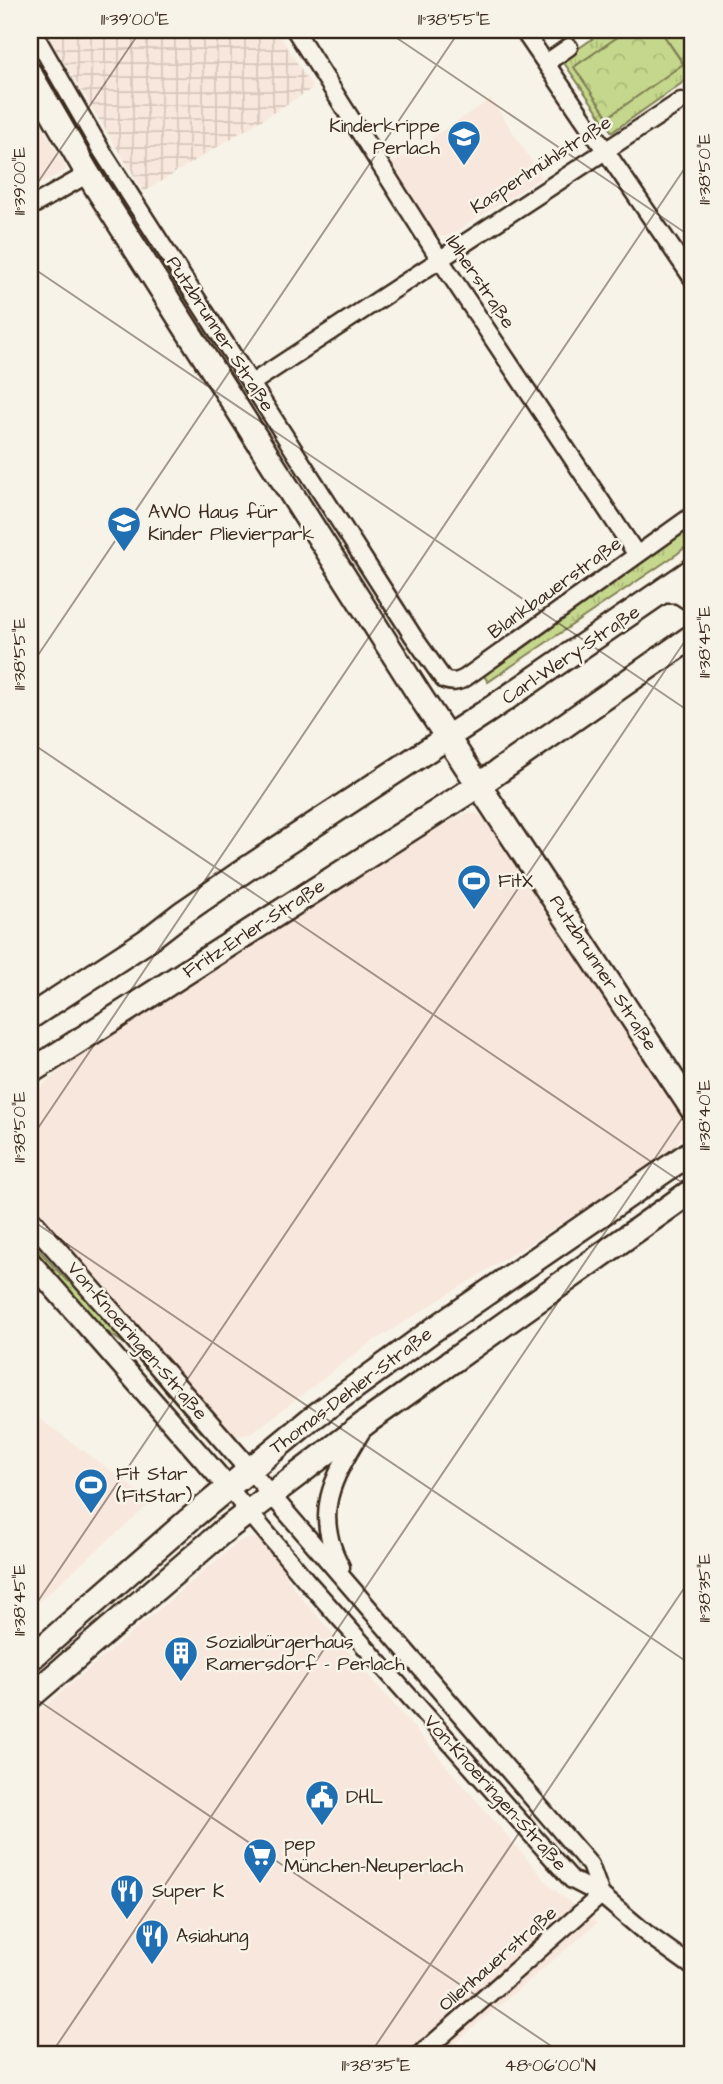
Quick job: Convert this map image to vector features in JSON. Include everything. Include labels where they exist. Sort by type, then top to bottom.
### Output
[{"type":"main road","name":"Putzbrunner Straße","points":[[30,74],[88,174],[398,662],[693,1110]]},
{"type":"main road","name":"Carl-Wery-Straße","points":[[447,737],[693,570]]},
{"type":"main road","points":[[665,591],[679,592],[693,600]]},
{"type":"main road","points":[[479,785],[690,635]]},
{"type":"main road","points":[[30,1017],[145,942],[245,870],[447,737]]},
{"type":"main road","name":"Fritz-Erler-Straße","points":[[31,1073],[479,785]]},
{"type":"main road","name":"Thomas-Dehler-Straße","points":[[30,1659],[310,1419],[693,1151]]},
{"type":"main road","name":"Thomas-Dehler-Straße","points":[[30,1698],[221,1533],[368,1421],[693,1190]]},
{"type":"street","name":"Putzbrunner Straße","points":[[32,30],[100,148],[439,675]]},
{"type":"street","name":"Iblherstraße","points":[[295,30],[439,258],[636,555]]},
{"type":"street","points":[[523,30],[693,279]]},
{"type":"street","points":[[546,63],[569,47]]},
{"type":"street","name":"Kasperlmühlstraße","points":[[251,383],[681,100]]},
{"type":"street","points":[[30,207],[88,174]]},
{"type":"street","name":"Blankbauerstraße","points":[[439,675],[450,682],[465,678],[693,514]]},
{"type":"street","points":[[398,662],[413,636]]},
{"type":"street","name":"Von-Knoeringen-Straße","points":[[30,1219],[272,1494],[590,1865],[601,1895]]},
{"type":"street","name":"Von-Knoeringen-Straße","points":[[30,1261],[572,1880],[601,1895]]},
{"type":"street","name":"Von-Knoeringen-Straße","points":[[354,1590],[335,1555],[327,1507],[329,1494],[342,1464],[368,1421]]},
{"type":"street","points":[[601,1895],[647,1934],[693,1967]]},
{"type":"street","name":"Ollenhauerstraße","points":[[421,2054],[601,1895]]},
{"type":"shaded area","points":[[44,30],[276,30],[313,88],[144,192]]},
{"type":"shaded area","name":"Kinderkrippe Perlach","points":[[491,99],[542,177],[451,235],[443,237],[436,234],[392,164]]},
{"type":"shaded area","points":[[30,105],[67,169],[30,190]]},
{"type":"shaded area","points":[[468,813],[478,814],[485,819],[682,1114],[685,1132],[676,1145],[589,1206],[364,1347],[251,1434],[236,1436],[44,1218],[30,1187],[30,1104],[41,1087],[79,1054],[449,821]]},
{"type":"shaded area","points":[[30,1412],[151,1503],[30,1609]]},
{"type":"shaded area","points":[[249,1538],[259,1540],[280,1562],[294,1589],[552,1888],[597,1923],[442,2054],[30,2054],[30,1719],[238,1542]]},
{"type":"green space","points":[[605,30],[628,30],[574,67],[608,116],[683,64],[692,76],[612,132],[562,60]]},
{"type":"green space","points":[[628,30],[660,30],[683,64],[608,117],[574,67]]},
{"type":"green space","points":[[660,30],[693,30],[693,77]]},
{"type":"green space","points":[[693,525],[693,541],[677,554],[488,682],[483,674]]},
{"type":"green space","points":[[30,1240],[66,1280],[88,1293],[205,1429],[201,1432],[126,1345],[99,1326],[30,1246]]},
{"type":"place","name":"Kinderkrippe Perlach","points":[[464,167]]},
{"type":"place","name":"AWO Haus für Kinder Plievierpark","points":[[124,553]]},
{"type":"place","name":"FitX","points":[[474,911]]},
{"type":"place","name":"Fit Star (FitStar)","points":[[91,1515]]},
{"type":"place","name":"Sozialbürgerhaus Ramersdorf - Perlach","points":[[181,1683]]},
{"type":"place","name":"DHL","points":[[322,1827]]},
{"type":"place","name":"pep München-Neuperlach","points":[[260,1885]]},
{"type":"place","name":"Super K","points":[[127,1921]]},
{"type":"place","name":"Asiahung","points":[[152,1966]]}]
